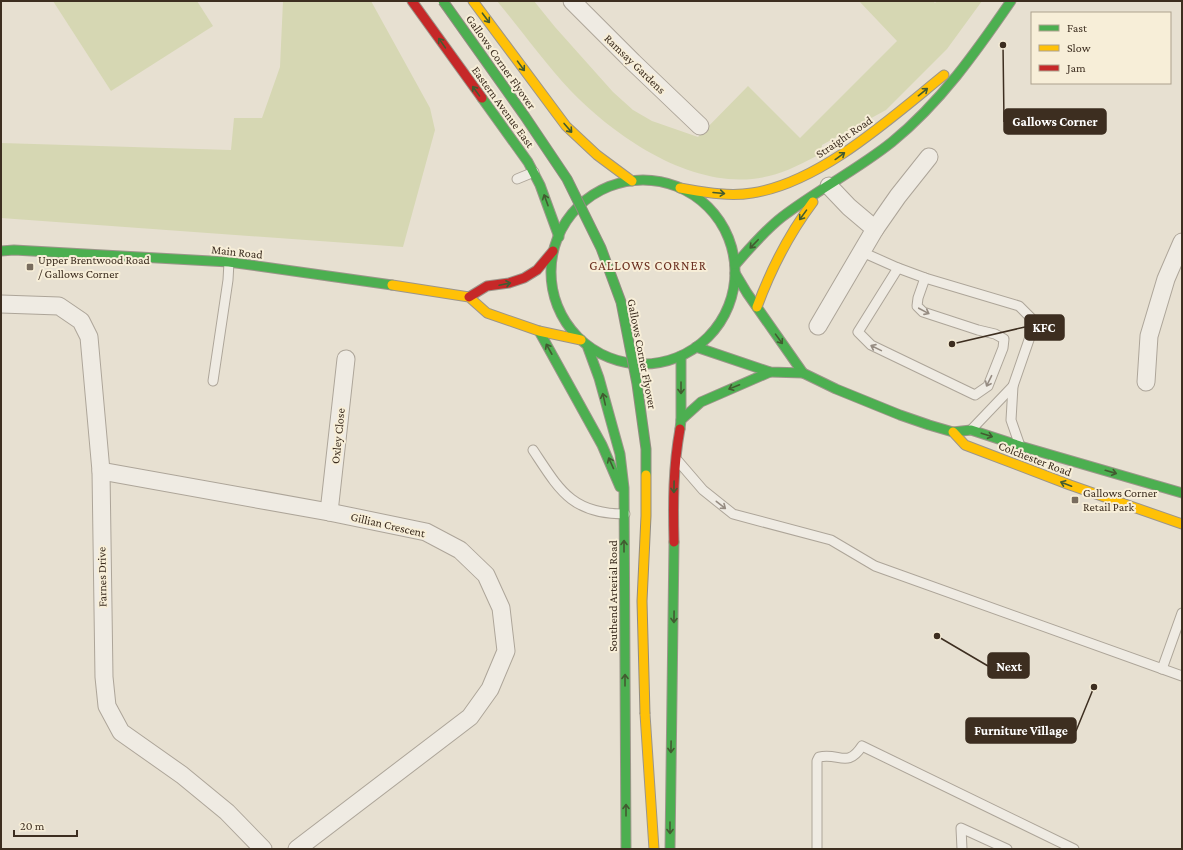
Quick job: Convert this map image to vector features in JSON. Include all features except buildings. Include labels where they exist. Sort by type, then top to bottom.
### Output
[{"type":"main road","name":"Eastern Avenue East","points":[[412,1],[517,146],[534,172],[559,237]]},
{"type":"main road","name":"Gallows Corner Flyover","points":[[443,1],[567,179],[600,248],[621,302],[637,384],[646,449],[646,516],[642,600],[645,714]]},
{"type":"main road","points":[[473,1],[566,126],[579,140],[602,160],[632,181]]},
{"type":"main road","name":"Straight Road","points":[[735,269],[771,227],[788,212],[867,161],[907,130],[932,104],[976,50],[1011,1]]},
{"type":"main road","name":"Straight Road","points":[[680,188],[741,194],[767,190],[799,178],[840,156],[893,117],[922,92],[976,50]]},
{"type":"main road","points":[[553,251],[551,271],[553,290],[558,309],[568,326],[581,340],[588,348],[611,359],[628,363],[646,364],[664,362],[681,356],[696,348],[711,335],[722,320],[730,302],[734,284],[735,269],[730,240],[718,219],[701,201],[680,188],[656,181],[632,181],[605,188],[581,204],[564,225],[553,251],[538,271],[528,277],[499,286],[486,286],[469,297],[487,313],[539,331],[581,340]]},
{"type":"main road","points":[[757,307],[769,274],[784,244],[803,214],[829,186]]},
{"type":"main road","name":"Main Road","points":[[1,251],[14,250],[229,262],[469,297]]},
{"type":"main road","name":"Colchester Road","points":[[735,269],[757,307],[804,373]]},
{"type":"main road","points":[[539,331],[602,445],[618,480],[623,498],[625,514]]},
{"type":"main road","name":"Southend Arterial Road","points":[[588,348],[599,378],[620,454],[624,488],[626,849]]},
{"type":"main road","name":"Colchester Road","points":[[696,348],[770,372],[804,373],[836,389],[900,415],[953,432],[971,430],[1020,446],[1182,493]]},
{"type":"main road","points":[[670,849],[675,457],[681,420],[681,356]]},
{"type":"main road","points":[[681,420],[702,402],[770,372]]},
{"type":"main road","name":"Colchester Road","points":[[953,432],[966,445],[1070,485],[1179,523]]},
{"type":"main road","points":[[641,786],[645,714]]},
{"type":"main road","points":[[645,714],[654,849]]},
{"type":"street","name":"Ramsay Gardens","points":[[579,4],[633,62],[700,126]]},
{"type":"street","points":[[818,326],[875,229],[898,196],[929,157]]},
{"type":"street","points":[[829,186],[849,207],[875,229]]},
{"type":"street","points":[[1146,382],[1149,336],[1166,279],[1182,242]]},
{"type":"street","name":"Farnes Drive","points":[[1,304],[59,306],[81,321],[89,337],[100,471],[104,678],[107,706],[121,732],[182,775],[227,812],[262,849]]},
{"type":"street","name":"Oxley Close","points":[[330,512],[346,359]]},
{"type":"street","name":"Gillian Crescent","points":[[100,471],[330,512],[426,532],[460,550],[486,575],[501,608],[506,651],[490,689],[470,717],[298,849]]},
{"type":"lane","points":[[517,179],[534,172]]},
{"type":"lane","points":[[862,252],[925,278],[1019,306],[1031,318],[1031,334],[1012,386],[1011,420],[1020,446]]},
{"type":"lane","points":[[213,381],[228,280],[229,262]]},
{"type":"lane","points":[[898,268],[858,332],[871,345],[975,395],[988,386],[1003,348],[1004,339],[995,334],[923,312],[917,306],[925,278]]},
{"type":"lane","points":[[971,430],[1012,386]]},
{"type":"lane","points":[[533,450],[557,486],[572,500],[584,506],[608,514],[625,514]]},
{"type":"lane","points":[[675,457],[703,490],[733,514],[830,540],[875,566],[1182,676]]},
{"type":"lane","points":[[1179,523],[1182,535]]},
{"type":"lane","points":[[1162,669],[1182,613]]},
{"type":"lane","points":[[818,849],[817,761],[819,757],[824,756],[848,759],[854,757],[862,746],[1074,849]]},
{"type":"lane","points":[[962,849],[961,828],[1007,849]]},
{"type":"green space","points":[[53,1],[197,1],[213,26],[111,91]]},
{"type":"green space","points":[[283,1],[371,1],[430,108],[435,130],[403,247],[1,218],[1,143],[231,150],[234,118],[262,118],[280,67]]},
{"type":"green space","points":[[497,1],[534,1],[613,92],[633,110],[652,121],[698,137],[748,86],[800,138],[897,41],[859,1],[933,1],[935,3],[937,1],[982,1],[947,49],[886,110],[822,145],[821,154],[776,174],[742,179],[715,177],[687,170],[660,158],[611,127],[589,109],[560,79]]},
{"type":"traffic: fast","points":[[443,1],[524,115],[567,179],[601,248],[621,302],[637,384],[646,449],[646,475]]},
{"type":"traffic: fast","points":[[735,265],[775,222],[879,152],[926,111],[971,58],[1011,1]]},
{"type":"traffic: fast","points":[[482,98],[528,162],[540,185],[559,237]]},
{"type":"traffic: fast","points":[[643,180],[661,182],[678,187],[694,196],[708,207],[719,221],[728,237],[733,254],[735,272],[733,290],[728,307],[719,323],[708,337],[694,348],[678,357],[661,362],[643,364],[625,362],[608,357],[592,348],[578,337],[567,323],[558,307],[553,290],[551,272],[553,254],[558,237],[567,221],[578,207],[592,196],[608,187],[625,182],[643,180]]},
{"type":"traffic: fast","points":[[1,251],[14,250],[229,262],[392,285]]},
{"type":"traffic: fast","points":[[735,273],[747,293],[803,373]]},
{"type":"traffic: fast","points":[[539,331],[602,445],[620,487]]},
{"type":"traffic: fast","points":[[696,347],[770,372],[803,373],[836,389],[929,425],[953,432],[971,430],[1020,446],[1182,493]]},
{"type":"traffic: fast","points":[[588,348],[599,378],[620,454],[624,488],[626,849]]},
{"type":"traffic: fast","points":[[680,429],[681,356]]},
{"type":"traffic: fast","points":[[681,420],[701,402],[770,372]]},
{"type":"traffic: fast","points":[[670,849],[674,542]]},
{"type":"traffic: slow","points":[[473,1],[566,126],[597,155],[632,181]]},
{"type":"traffic: slow","points":[[680,188],[716,194],[743,194],[778,187],[829,162],[854,146],[902,110],[944,75]]},
{"type":"traffic: slow","points":[[757,307],[781,252],[813,202]]},
{"type":"traffic: slow","points":[[392,285],[469,297],[487,313],[539,331],[581,340]]},
{"type":"traffic: slow","points":[[953,432],[965,445],[1070,485],[1182,524]]},
{"type":"traffic: slow","points":[[645,714],[642,601],[646,516],[646,475]]},
{"type":"traffic: slow","points":[[645,714],[654,849]]},
{"type":"traffic: jam","points":[[412,1],[482,98]]},
{"type":"traffic: jam","points":[[469,297],[487,286],[509,283],[524,278],[537,270],[553,251]]},
{"type":"traffic: jam","points":[[674,542],[674,486],[680,429]]},
{"type":"place","name":"Gallows Corner","points":[[1003,45]]},
{"type":"place","name":"Upper Brentwood Road / Gallows Corner","points":[[30,267]]},
{"type":"place","name":"KFC","points":[[952,344]]},
{"type":"place","name":"Gallows Corner Retail Park","points":[[1075,500]]},
{"type":"place","name":"Next","points":[[937,636]]},
{"type":"place","name":"Furniture Village","points":[[1094,687]]},
{"type":"district","name":"GALLOWS CORNER","points":[[648,265]]}]
